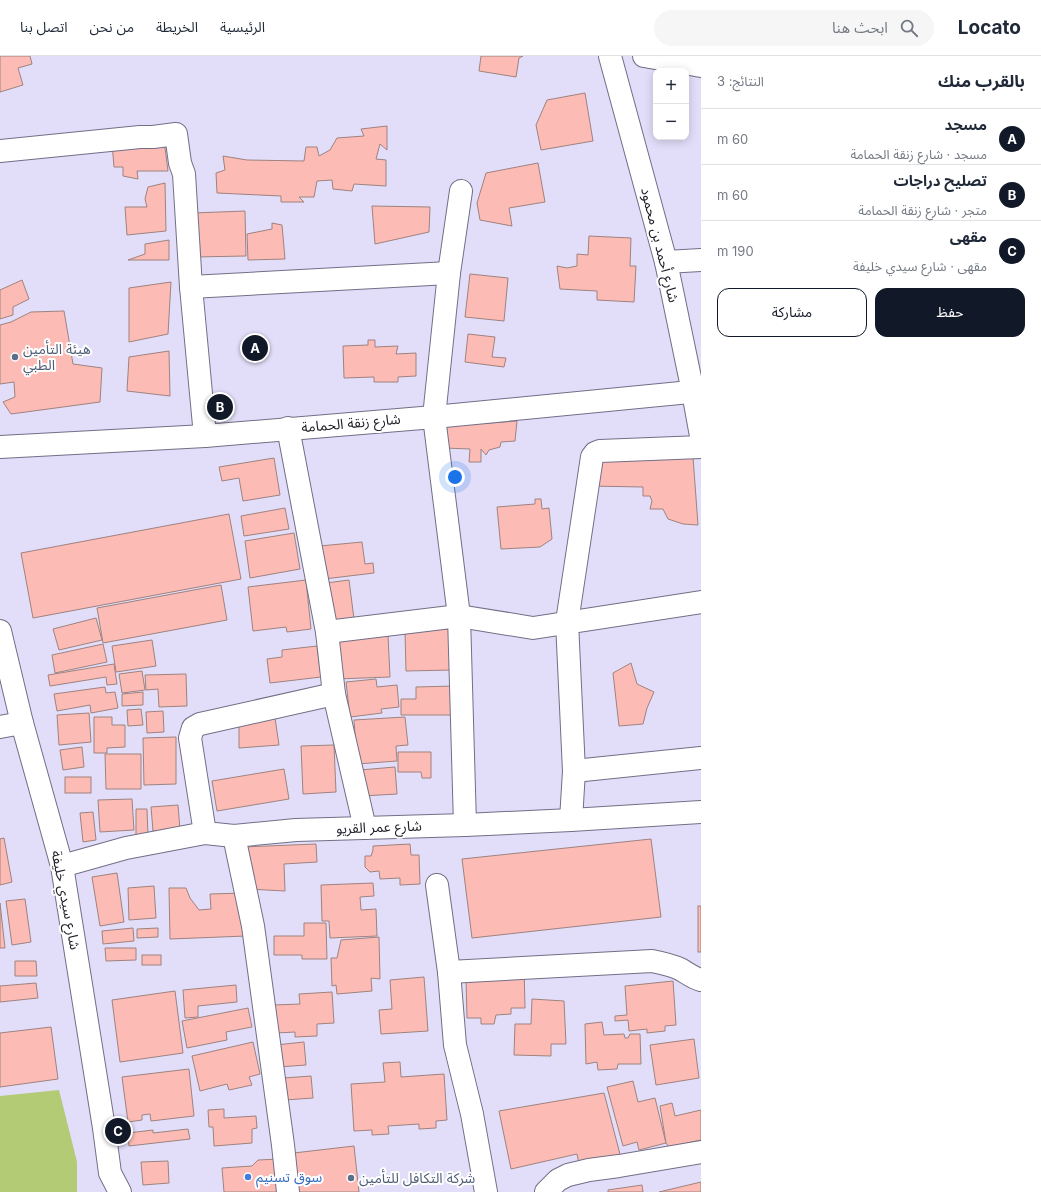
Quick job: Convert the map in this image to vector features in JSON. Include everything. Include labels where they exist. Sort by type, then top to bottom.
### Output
[{"type":"street","name":"شارع أحمد بن محمود","points":[[610,56],[666,262],[697,392],[701,436]]},
{"type":"street","points":[[644,56],[701,66]]},
{"type":"street","points":[[0,151],[176,134],[180,163],[184,174],[191,287],[205,436]]},
{"type":"street","points":[[461,191],[449,274],[434,417],[459,616],[465,825]]},
{"type":"street","points":[[666,262],[701,260]]},
{"type":"street","points":[[191,287],[449,274]]},
{"type":"street","name":"شارع زنقة الحمامة","points":[[0,447],[205,436],[434,417],[697,392]]},
{"type":"street","points":[[288,428],[327,632],[334,694],[365,828]]},
{"type":"street","points":[[572,820],[574,771],[567,622],[592,457],[595,453],[600,451],[701,447]]},
{"type":"street","points":[[327,632],[459,616],[533,628],[701,602]]},
{"type":"street","name":"شارع سيدي خليفة","points":[[0,631],[22,723],[62,866],[104,1128],[111,1186]]},
{"type":"street","points":[[205,833],[190,738],[193,728],[200,724],[334,694]]},
{"type":"street","points":[[0,727],[22,723]]},
{"type":"street","points":[[574,771],[701,758]]},
{"type":"street","name":"شارع عمر القريو","points":[[62,866],[126,848],[205,833],[234,836],[296,830],[465,825],[701,812]]},
{"type":"street","points":[[234,836],[253,926],[288,1192]]},
{"type":"street","points":[[437,884],[449,972],[455,1045],[472,1114],[486,1192]]},
{"type":"street","points":[[449,972],[652,961],[674,967],[701,980]]},
{"type":"street","points":[[546,1192],[558,1180],[568,1174],[701,1152]]},
{"type":"green space","points":[[59,1090],[77,1162],[77,1192],[0,1192],[0,1096]]},
{"type":"building","points":[[0,56],[30,56],[32,64],[18,68],[23,85],[0,92]]},
{"type":"building","points":[[481,56],[523,56],[519,58],[516,77],[479,71]]},
{"type":"building","points":[[585,93],[593,141],[541,150],[536,125],[547,100]]},
{"type":"building","points":[[387,126],[387,150],[380,144],[376,159],[386,160],[386,186],[354,184],[352,191],[333,189],[332,180],[317,181],[314,197],[299,197],[304,202],[281,202],[281,196],[217,193],[216,173],[225,170],[223,156],[247,160],[304,161],[306,147],[317,147],[319,156],[330,150],[337,138],[364,136],[361,129]]},
{"type":"building","points":[[164,140],[168,171],[137,171],[138,179],[123,176],[123,167],[114,167],[112,143]]},
{"type":"building","points":[[538,163],[545,202],[509,208],[512,226],[480,220],[477,203],[486,173]]},
{"type":"building","points":[[165,183],[166,231],[127,235],[125,207],[147,207],[145,199],[148,187]]},
{"type":"building","points":[[372,206],[430,207],[429,232],[375,244]]},
{"type":"building","points":[[245,211],[246,256],[194,257],[193,213]]},
{"type":"building","points":[[272,223],[282,225],[285,259],[248,260],[247,234],[272,229]]},
{"type":"building","points":[[589,236],[631,238],[630,266],[636,266],[634,302],[597,300],[597,291],[560,289],[557,266],[567,268],[577,266],[577,254],[588,255]]},
{"type":"building","points":[[169,240],[169,260],[128,260],[145,254],[145,244]]},
{"type":"building","points":[[470,274],[508,278],[504,321],[465,317]]},
{"type":"building","points":[[22,280],[29,299],[13,307],[13,315],[0,319],[0,290]]},
{"type":"building","points":[[171,282],[168,334],[129,342],[129,288]]},
{"type":"building","points":[[64,311],[73,364],[102,368],[100,402],[11,414],[3,402],[15,397],[14,382],[0,384],[0,325],[11,322],[31,312]]},
{"type":"building","points":[[468,334],[495,337],[492,357],[506,358],[504,367],[465,362]]},
{"type":"building","points":[[368,340],[375,340],[375,347],[398,346],[396,354],[416,353],[416,376],[398,377],[398,382],[374,382],[374,377],[344,378],[343,346],[368,345]]},
{"type":"building","points":[[169,351],[170,396],[127,391],[129,357]]},
{"type":"building","points":[[517,421],[515,441],[501,442],[500,447],[489,450],[486,455],[481,449],[481,462],[469,462],[470,449],[444,448],[442,423],[490,423]]},
{"type":"building","points":[[693,457],[698,525],[683,524],[668,519],[663,509],[650,509],[652,501],[650,496],[643,496],[643,487],[589,486],[604,459]]},
{"type":"building","points":[[274,458],[280,495],[243,501],[239,478],[222,481],[219,467]]},
{"type":"building","points":[[535,499],[541,499],[542,509],[549,508],[552,539],[540,547],[501,549],[497,507],[535,504]]},
{"type":"building","points":[[285,508],[289,529],[244,536],[241,516]]},
{"type":"building","points":[[229,514],[241,579],[33,618],[21,553]]},
{"type":"building","points":[[294,533],[300,569],[250,578],[245,541]]},
{"type":"building","points":[[362,542],[365,564],[373,563],[374,573],[324,579],[320,546]]},
{"type":"building","points":[[306,580],[311,629],[287,632],[286,627],[253,631],[248,587]]},
{"type":"building","points":[[349,580],[354,619],[330,622],[326,583]]},
{"type":"building","points":[[221,585],[227,620],[103,643],[97,608]]},
{"type":"building","points":[[96,618],[102,640],[59,650],[53,629]]},
{"type":"building","points":[[451,629],[452,670],[406,671],[405,631]]},
{"type":"building","points":[[388,635],[390,677],[336,679],[331,638]]},
{"type":"building","points":[[152,640],[156,666],[116,672],[112,646]]},
{"type":"building","points":[[103,644],[107,662],[55,673],[52,655]]},
{"type":"building","points":[[317,646],[321,677],[270,683],[267,659],[282,657],[282,650]]},
{"type":"building","points":[[631,663],[637,684],[654,692],[647,708],[643,724],[619,726],[613,673]]},
{"type":"building","points":[[114,664],[117,684],[107,685],[106,677],[50,686],[48,675]]},
{"type":"building","points":[[142,671],[145,690],[122,693],[119,674]]},
{"type":"building","points":[[186,674],[187,706],[159,707],[158,689],[146,690],[145,675]]},
{"type":"building","points":[[376,679],[377,687],[397,685],[399,707],[381,709],[382,713],[350,717],[346,682]]},
{"type":"building","points":[[455,686],[455,715],[401,715],[401,699],[416,699],[416,687]]},
{"type":"building","points":[[105,687],[106,693],[115,692],[118,708],[91,713],[90,705],[57,711],[54,694]]},
{"type":"building","points":[[143,692],[143,705],[122,706],[122,694]]},
{"type":"building","points":[[239,707],[274,711],[279,745],[239,748]]},
{"type":"building","points":[[141,709],[143,725],[128,726],[127,710]]},
{"type":"building","points":[[163,711],[164,732],[147,733],[146,712]]},
{"type":"building","points":[[89,713],[91,742],[59,745],[57,715]]},
{"type":"building","points":[[94,717],[112,717],[112,725],[125,725],[125,747],[107,748],[107,753],[94,753]]},
{"type":"building","points":[[405,717],[408,745],[396,746],[397,761],[357,764],[354,720]]},
{"type":"building","points":[[176,737],[176,784],[144,785],[143,738]]},
{"type":"building","points":[[334,745],[336,792],[303,794],[301,746]]},
{"type":"building","points":[[82,747],[84,767],[63,770],[60,750]]},
{"type":"building","points":[[398,752],[431,752],[431,778],[422,778],[421,772],[398,772]]},
{"type":"building","points":[[105,754],[141,754],[141,789],[106,789]]},
{"type":"building","points":[[395,767],[397,794],[362,796],[360,770]]},
{"type":"building","points":[[284,769],[289,799],[217,811],[212,781]]},
{"type":"building","points":[[65,777],[91,777],[91,793],[65,793]]},
{"type":"building","points":[[132,799],[134,830],[100,832],[98,800]]},
{"type":"building","points":[[178,805],[180,830],[153,831],[151,807]]},
{"type":"building","points":[[136,809],[147,809],[148,836],[136,836]]},
{"type":"building","points":[[93,812],[96,840],[83,842],[80,813]]},
{"type":"building","points":[[4,838],[12,882],[0,885],[0,839]]},
{"type":"building","points":[[651,839],[661,917],[472,938],[462,859]]},
{"type":"building","points":[[316,844],[317,862],[284,864],[285,891],[248,889],[243,847]]},
{"type":"building","points":[[410,844],[411,855],[419,855],[420,884],[400,885],[400,878],[380,879],[379,871],[370,872],[365,867],[365,856],[371,856],[373,846]]},
{"type":"building","points":[[117,873],[124,922],[100,926],[92,877]]},
{"type":"building","points":[[373,883],[374,896],[360,897],[361,910],[376,909],[377,936],[330,938],[329,921],[322,921],[321,885]]},
{"type":"building","points":[[154,886],[156,918],[129,920],[128,888]]},
{"type":"building","points":[[169,888],[186,888],[190,898],[199,910],[211,909],[210,894],[245,893],[246,936],[170,939]]},
{"type":"building","points":[[25,899],[31,942],[12,945],[6,901]]},
{"type":"building","points":[[0,903],[5,948],[0,948]]},
{"type":"building","points":[[698,906],[701,906],[701,952],[698,952]]},
{"type":"building","points":[[304,923],[326,923],[327,959],[302,959],[302,955],[274,955],[274,936],[304,936]]},
{"type":"building","points":[[133,928],[134,941],[103,944],[102,931]]},
{"type":"building","points":[[158,928],[158,937],[137,938],[137,929]]},
{"type":"building","points":[[379,937],[380,979],[371,978],[372,991],[337,994],[336,985],[332,986],[331,958],[337,958],[341,940]]},
{"type":"building","points":[[105,948],[136,948],[136,960],[106,961]]},
{"type":"building","points":[[142,955],[161,955],[161,965],[142,965]]},
{"type":"building","points":[[15,961],[36,961],[37,976],[15,976]]},
{"type":"building","points":[[524,966],[525,1008],[511,1008],[511,1014],[496,1015],[494,1024],[481,1024],[481,1018],[467,1018],[466,979]]},
{"type":"building","points":[[424,977],[428,1031],[381,1034],[379,1010],[392,1009],[390,980]]},
{"type":"building","points":[[673,981],[676,1025],[665,1026],[665,1031],[647,1033],[647,1029],[629,1031],[628,1020],[615,1021],[615,1016],[627,1015],[625,986]]},
{"type":"building","points":[[36,983],[38,998],[0,1002],[0,986]]},
{"type":"building","points":[[236,985],[237,1002],[198,1006],[198,1017],[185,1018],[183,990]]},
{"type":"building","points":[[175,991],[183,1053],[120,1062],[112,1000]]},
{"type":"building","points":[[332,992],[334,1023],[317,1024],[317,1036],[295,1037],[295,1032],[276,1033],[274,1005],[300,1004],[299,994]]},
{"type":"building","points":[[532,999],[564,1001],[566,1044],[551,1044],[551,1056],[514,1055],[515,1024],[531,1024]]},
{"type":"building","points":[[248,1008],[252,1027],[226,1032],[227,1040],[187,1048],[182,1021]]},
{"type":"building","points":[[602,1022],[604,1035],[624,1034],[625,1038],[628,1038],[630,1034],[640,1034],[641,1064],[618,1064],[617,1069],[598,1070],[597,1062],[586,1064],[585,1024]]},
{"type":"building","points":[[51,1027],[58,1079],[0,1087],[0,1033]]},
{"type":"building","points":[[694,1039],[699,1078],[656,1085],[650,1045]]},
{"type":"building","points":[[253,1042],[260,1074],[249,1077],[252,1085],[229,1090],[227,1084],[200,1091],[192,1056]]},
{"type":"building","points":[[304,1042],[306,1065],[278,1067],[276,1045]]},
{"type":"building","points":[[400,1062],[401,1077],[444,1074],[447,1120],[436,1121],[436,1128],[419,1129],[419,1124],[388,1126],[389,1134],[372,1135],[372,1130],[354,1131],[351,1084],[385,1082],[383,1063]]},
{"type":"building","points":[[189,1069],[194,1116],[151,1121],[150,1114],[142,1115],[142,1120],[128,1122],[122,1077]]},
{"type":"building","points":[[311,1076],[313,1098],[285,1100],[284,1078]]},
{"type":"building","points":[[633,1081],[638,1102],[655,1098],[666,1143],[639,1150],[637,1142],[623,1146],[607,1087]]},
{"type":"building","points":[[604,1093],[621,1158],[579,1164],[577,1154],[511,1169],[499,1111]]},
{"type":"building","points":[[672,1103],[675,1116],[701,1110],[701,1140],[669,1147],[666,1143],[660,1106]]},
{"type":"building","points":[[224,1109],[224,1118],[256,1116],[257,1128],[252,1129],[252,1143],[214,1146],[213,1127],[209,1127],[208,1110]]},
{"type":"building","points":[[188,1129],[190,1139],[129,1146],[128,1133],[153,1130],[153,1133]]},
{"type":"building","points":[[354,1146],[359,1192],[290,1192],[285,1154]]},
{"type":"building","points":[[280,1159],[282,1192],[224,1192],[222,1168],[252,1166],[258,1160]]},
{"type":"building","points":[[168,1161],[169,1183],[143,1185],[141,1162]]},
{"type":"building","points":[[701,1182],[701,1192],[659,1192]]},
{"type":"building","points":[[642,1185],[643,1192],[608,1192],[608,1190]]},
{"type":"place","name":"مسجد","points":[[255,348]]},
{"type":"place","name":"هيئة التأمين الطبي","points":[[15,357]]},
{"type":"place","name":"تصليح دراجات","points":[[220,407]]},
{"type":"place","name":"مقهى","points":[[118,1131]]},
{"type":"place","name":"سوق تسنيم","points":[[248,1177]]},
{"type":"place","name":"شركة التكافل للتأمين","points":[[351,1178]]}]
